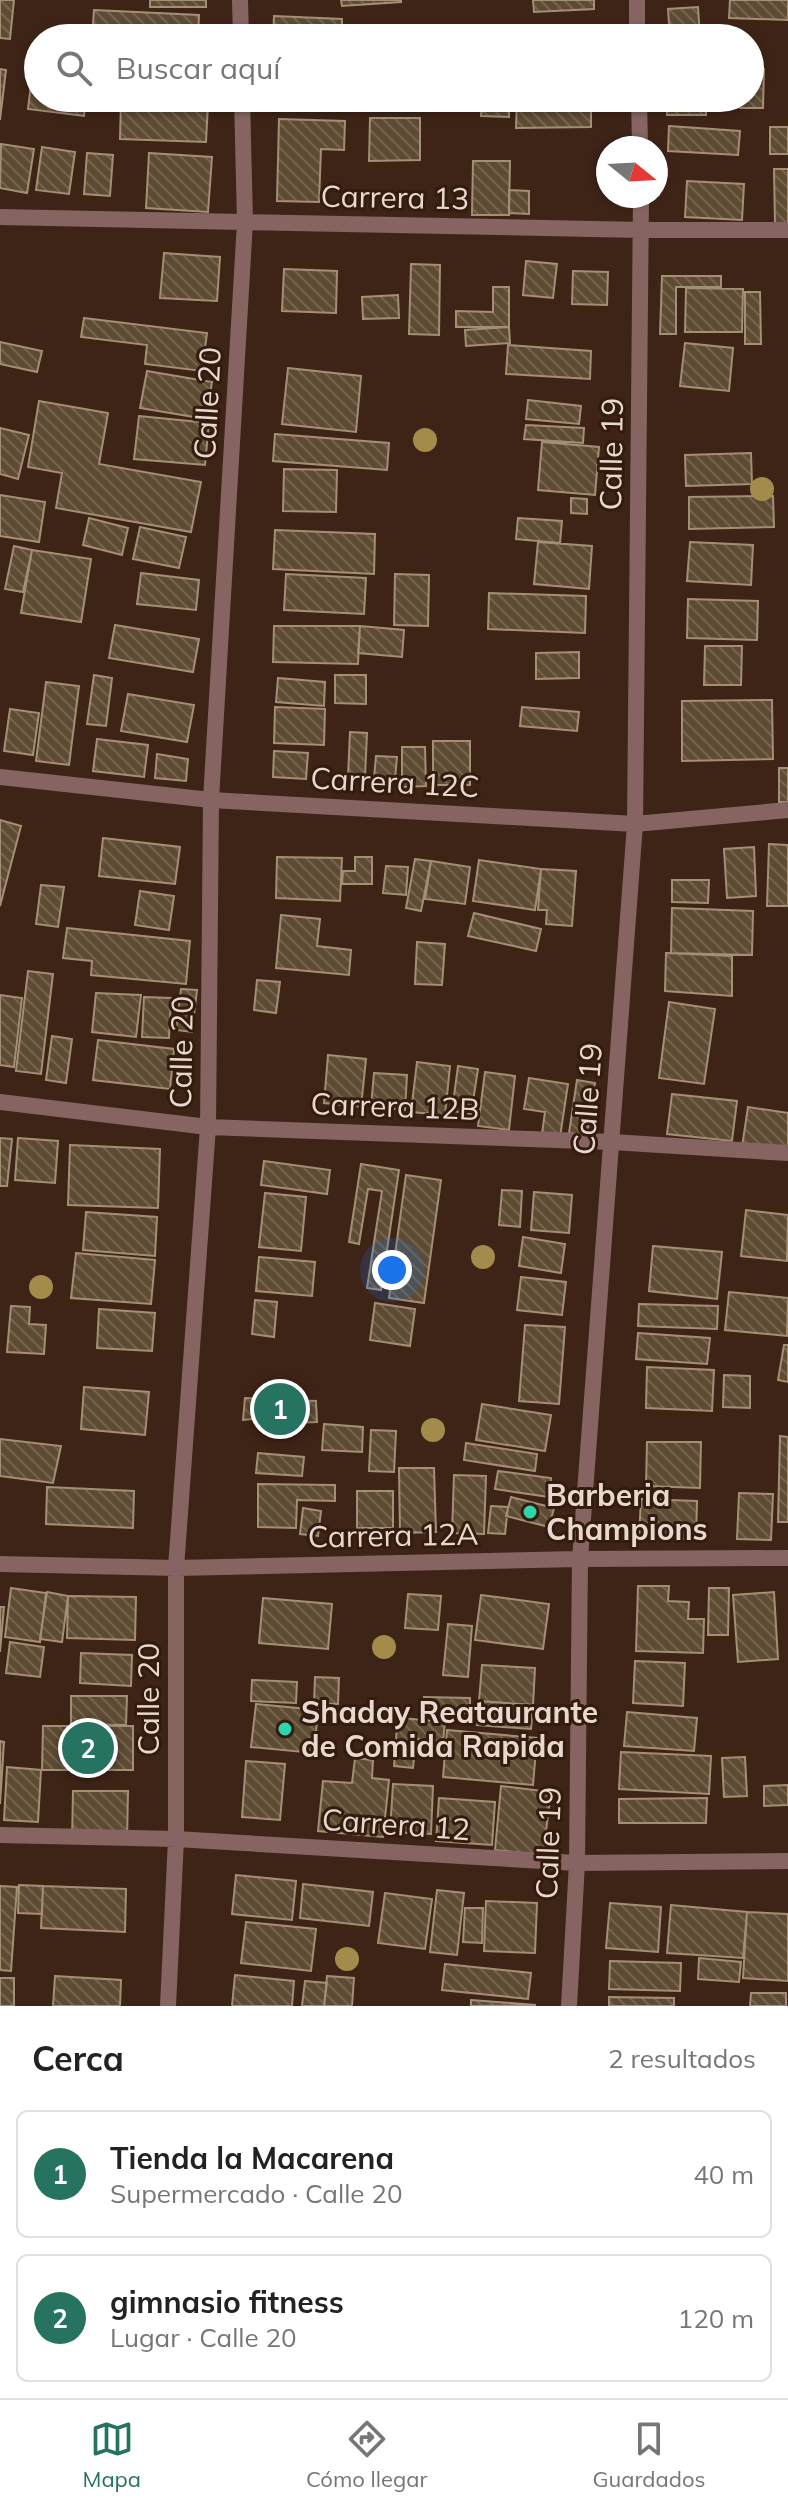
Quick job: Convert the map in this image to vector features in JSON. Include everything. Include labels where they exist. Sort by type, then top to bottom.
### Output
[{"type":"street","points":[[240,0],[241,24]]},
{"type":"street","points":[[637,0],[637,24]]},
{"type":"street","name":"Calle 20","points":[[168,2006],[176,1839],[176,1568],[208,1127],[211,800],[245,222],[242,112]]},
{"type":"street","points":[[639,112],[640,136]]},
{"type":"street","name":"Calle 19","points":[[569,2006],[577,1863],[580,1559],[635,824],[641,208]]},
{"type":"street","name":"Carrera 13","points":[[0,217],[642,230],[788,230]]},
{"type":"street","name":"Carrera 12C","points":[[0,777],[211,800],[635,824],[788,810]]},
{"type":"street","name":"Carrera 12B","points":[[0,1102],[208,1127],[612,1142],[788,1153]]},
{"type":"street","name":"Carrera 12A","points":[[0,1564],[176,1568],[788,1558]]},
{"type":"street","name":"Carrera 12","points":[[0,1835],[176,1839],[577,1863],[788,1861]]},
{"type":"building","points":[[0,0],[14,0],[10,39],[0,38]]},
{"type":"building","points":[[150,0],[206,0],[206,7],[150,7]]},
{"type":"building","points":[[341,0],[401,0],[401,2],[342,6]]},
{"type":"building","points":[[533,0],[594,0],[594,9],[534,12]]},
{"type":"building","points":[[730,0],[788,0],[788,20],[729,18]]},
{"type":"building","points":[[698,7],[699,24],[669,24],[668,9]]},
{"type":"building","points":[[94,10],[199,15],[199,24],[93,24]]},
{"type":"building","points":[[274,16],[342,19],[342,24],[274,24]]},
{"type":"building","points":[[0,69],[6,70],[0,120]]},
{"type":"building","points":[[52,112],[84,112],[84,116]]},
{"type":"building","points":[[121,112],[208,112],[206,142],[120,139]]},
{"type":"building","points":[[481,112],[509,112],[509,117],[481,116]]},
{"type":"building","points":[[517,112],[591,112],[591,127],[516,128]]},
{"type":"building","points":[[667,112],[706,112],[706,115],[667,115]]},
{"type":"building","points":[[370,118],[420,118],[420,160],[369,161]]},
{"type":"building","points":[[279,119],[345,121],[344,150],[321,149],[319,202],[277,201]]},
{"type":"building","points":[[669,126],[740,131],[738,155],[668,151]]},
{"type":"building","points":[[770,127],[788,127],[788,154],[770,154]]},
{"type":"building","points":[[1,144],[34,149],[27,193],[0,188]]},
{"type":"building","points":[[42,147],[75,152],[69,194],[36,190]]},
{"type":"building","points":[[87,153],[113,155],[110,196],[84,194]]},
{"type":"building","points":[[149,153],[212,157],[208,212],[146,208]]},
{"type":"building","points":[[473,161],[510,161],[509,215],[472,215]]},
{"type":"building","points":[[774,169],[788,169],[788,224],[775,224]]},
{"type":"building","points":[[687,181],[744,184],[742,220],[685,217]]},
{"type":"building","points":[[509,190],[529,191],[529,214],[509,213]]},
{"type":"building","points":[[164,253],[220,257],[217,301],[160,298]]},
{"type":"building","points":[[526,261],[557,264],[553,298],[523,295]]},
{"type":"building","points":[[411,264],[440,265],[439,335],[409,334]]},
{"type":"building","points":[[284,269],[337,271],[336,313],[282,311]]},
{"type":"building","points":[[573,271],[608,272],[607,305],[572,304]]},
{"type":"building","points":[[662,276],[721,276],[721,287],[676,287],[676,334],[660,334]]},
{"type":"building","points":[[493,287],[509,287],[509,327],[456,327],[456,311],[493,312]]},
{"type":"building","points":[[686,288],[743,289],[742,332],[685,332]]},
{"type":"building","points":[[745,292],[760,292],[761,344],[745,344]]},
{"type":"building","points":[[398,295],[399,318],[363,319],[362,297]]},
{"type":"building","points":[[84,318],[207,333],[202,371],[145,364],[147,345],[81,337]]},
{"type":"building","points":[[509,327],[510,343],[466,346],[465,330]]},
{"type":"building","points":[[0,342],[42,351],[37,372],[0,364]]},
{"type":"building","points":[[685,343],[733,348],[729,391],[680,386]]},
{"type":"building","points":[[508,345],[591,351],[590,379],[506,374]]},
{"type":"building","points":[[288,368],[361,376],[356,432],[282,424]]},
{"type":"building","points":[[147,371],[212,382],[206,419],[140,408]]},
{"type":"building","points":[[528,400],[581,406],[579,424],[526,419]]},
{"type":"building","points":[[39,401],[108,413],[99,464],[201,482],[191,532],[56,508],[62,473],[28,467]]},
{"type":"building","points":[[139,416],[209,423],[205,465],[134,459]]},
{"type":"building","points":[[526,425],[584,428],[583,443],[524,439]]},
{"type":"building","points":[[0,428],[29,435],[18,479],[0,474]]},
{"type":"building","points":[[275,434],[389,443],[387,470],[273,461]]},
{"type":"building","points":[[542,442],[599,447],[595,495],[538,490]]},
{"type":"building","points":[[751,453],[752,484],[686,486],[685,455]]},
{"type":"building","points":[[284,469],[337,470],[336,512],[283,511]]},
{"type":"building","points":[[0,495],[45,502],[39,542],[0,536]]},
{"type":"building","points":[[773,496],[774,527],[689,529],[689,497]]},
{"type":"building","points":[[571,498],[587,499],[587,514],[571,513]]},
{"type":"building","points":[[89,518],[128,528],[122,555],[83,545]]},
{"type":"building","points":[[518,518],[562,521],[560,543],[516,539]]},
{"type":"building","points":[[140,527],[186,537],[179,568],[133,559]]},
{"type":"building","points":[[275,530],[375,534],[374,574],[273,569]]},
{"type":"building","points":[[538,542],[592,546],[589,589],[534,584]]},
{"type":"building","points":[[690,542],[753,545],[751,585],[687,581]]},
{"type":"building","points":[[14,546],[32,550],[23,592],[5,589]]},
{"type":"building","points":[[32,550],[91,559],[81,622],[21,613]]},
{"type":"building","points":[[141,573],[199,580],[196,610],[137,604]]},
{"type":"building","points":[[286,574],[366,578],[364,614],[284,610]]},
{"type":"building","points":[[395,574],[429,575],[428,626],[394,625]]},
{"type":"building","points":[[489,593],[586,596],[585,633],[488,629]]},
{"type":"building","points":[[688,599],[758,601],[757,640],[687,638]]},
{"type":"building","points":[[115,625],[199,639],[193,672],[109,658]]},
{"type":"building","points":[[274,626],[360,626],[358,664],[273,662]]},
{"type":"building","points":[[360,626],[404,630],[402,657],[358,653]]},
{"type":"building","points":[[705,646],[742,646],[741,685],[704,685]]},
{"type":"building","points":[[579,652],[579,678],[536,679],[536,653]]},
{"type":"building","points":[[94,675],[112,678],[106,726],[87,724]]},
{"type":"building","points":[[335,675],[366,675],[366,704],[335,703]]},
{"type":"building","points":[[278,678],[325,682],[324,706],[276,702]]},
{"type":"building","points":[[46,682],[79,686],[69,765],[36,761]]},
{"type":"building","points":[[128,694],[194,705],[187,742],[121,731]]},
{"type":"building","points":[[772,700],[773,759],[682,761],[682,701]]},
{"type":"building","points":[[275,707],[325,709],[324,745],[274,743]]},
{"type":"building","points":[[522,707],[579,712],[577,731],[520,726]]},
{"type":"building","points":[[10,709],[39,713],[33,755],[4,751]]},
{"type":"building","points":[[350,732],[367,733],[365,777],[348,777]]},
{"type":"building","points":[[97,739],[148,745],[144,777],[93,771]]},
{"type":"building","points":[[433,741],[470,741],[470,785],[433,785]]},
{"type":"building","points":[[402,747],[425,747],[426,786],[402,787]]},
{"type":"building","points":[[274,751],[308,753],[306,779],[273,777]]},
{"type":"building","points":[[157,754],[188,759],[186,781],[155,778]]},
{"type":"building","points":[[376,756],[397,757],[395,779],[374,778]]},
{"type":"building","points":[[779,768],[788,768],[788,802],[779,802]]},
{"type":"building","points":[[0,820],[21,826],[0,906]]},
{"type":"building","points":[[103,838],[180,847],[175,884],[99,876]]},
{"type":"building","points":[[769,844],[788,845],[788,906],[767,906]]},
{"type":"building","points":[[754,847],[756,896],[727,898],[724,849]]},
{"type":"building","points":[[277,857],[342,858],[340,901],[276,898]]},
{"type":"building","points":[[355,857],[372,857],[372,884],[342,884],[343,871],[355,871]]},
{"type":"building","points":[[415,859],[431,861],[421,911],[406,908]]},
{"type":"building","points":[[479,860],[541,869],[535,910],[473,901]]},
{"type":"building","points":[[431,861],[470,867],[465,904],[425,899]]},
{"type":"building","points":[[386,866],[408,867],[406,895],[383,893]]},
{"type":"building","points":[[541,869],[576,871],[572,926],[546,924],[547,910],[538,910]]},
{"type":"building","points":[[672,880],[709,880],[708,903],[672,902]]},
{"type":"building","points":[[41,885],[64,887],[58,927],[36,924]]},
{"type":"building","points":[[140,891],[174,896],[169,930],[135,925]]},
{"type":"building","points":[[672,908],[753,911],[752,955],[671,953]]},
{"type":"building","points":[[474,913],[541,929],[536,951],[468,936]]},
{"type":"building","points":[[281,915],[320,919],[317,946],[351,950],[349,975],[276,968]]},
{"type":"building","points":[[67,928],[190,941],[186,984],[91,975],[92,961],[63,958]]},
{"type":"building","points":[[417,942],[445,944],[442,985],[415,984]]},
{"type":"building","points":[[666,953],[732,956],[732,996],[665,991]]},
{"type":"building","points":[[28,971],[53,974],[41,1074],[16,1071]]},
{"type":"building","points":[[257,980],[280,982],[276,1013],[254,1010]]},
{"type":"building","points":[[181,989],[197,990],[192,1032],[176,1030]]},
{"type":"building","points":[[96,993],[141,995],[136,1037],[92,1032]]},
{"type":"building","points":[[0,995],[22,998],[14,1067],[0,1065]]},
{"type":"building","points":[[144,997],[171,998],[169,1038],[142,1037]]},
{"type":"building","points":[[669,1002],[715,1009],[704,1084],[659,1078]]},
{"type":"building","points":[[52,1036],[72,1039],[66,1083],[46,1080]]},
{"type":"building","points":[[98,1040],[174,1049],[170,1089],[93,1080]]},
{"type":"building","points":[[328,1055],[366,1059],[361,1107],[324,1103]]},
{"type":"building","points":[[417,1062],[450,1066],[445,1115],[411,1112]]},
{"type":"building","points":[[458,1066],[478,1069],[471,1114],[452,1111]]},
{"type":"building","points":[[485,1072],[515,1076],[509,1130],[478,1126]]},
{"type":"building","points":[[374,1073],[407,1075],[405,1110],[371,1107]]},
{"type":"building","points":[[529,1078],[568,1084],[560,1137],[542,1134],[545,1112],[524,1109]]},
{"type":"building","points":[[577,1080],[595,1083],[587,1135],[569,1133]]},
{"type":"building","points":[[672,1094],[737,1101],[732,1141],[667,1134]]},
{"type":"building","points":[[748,1107],[788,1113],[788,1154],[742,1147]]},
{"type":"building","points":[[0,1138],[12,1139],[7,1186],[0,1186]]},
{"type":"building","points":[[18,1138],[58,1141],[55,1183],[15,1180]]},
{"type":"building","points":[[70,1145],[160,1149],[158,1208],[68,1205]]},
{"type":"building","points":[[264,1161],[330,1170],[327,1194],[261,1185]]},
{"type":"building","points":[[361,1164],[399,1170],[381,1290],[367,1288],[382,1191],[368,1189],[359,1244],[349,1242]]},
{"type":"building","points":[[406,1175],[441,1180],[424,1303],[389,1298]]},
{"type":"building","points":[[502,1190],[522,1191],[520,1227],[499,1225]]},
{"type":"building","points":[[534,1192],[572,1195],[569,1233],[531,1230]]},
{"type":"building","points":[[265,1193],[306,1197],[301,1251],[259,1247]]},
{"type":"building","points":[[746,1210],[788,1215],[787,1261],[741,1256]]},
{"type":"building","points":[[86,1212],[157,1217],[155,1256],[83,1250]]},
{"type":"building","points":[[523,1237],[565,1244],[561,1273],[519,1266]]},
{"type":"building","points":[[653,1246],[722,1252],[717,1299],[649,1291]]},
{"type":"building","points":[[76,1253],[155,1260],[151,1304],[71,1298]]},
{"type":"building","points":[[259,1257],[315,1262],[312,1296],[256,1291]]},
{"type":"building","points":[[521,1277],[566,1282],[562,1315],[517,1310]]},
{"type":"building","points":[[729,1292],[788,1298],[787,1336],[725,1330]]},
{"type":"building","points":[[255,1300],[277,1302],[274,1337],[252,1334]]},
{"type":"building","points":[[375,1303],[415,1309],[410,1346],[370,1340]]},
{"type":"building","points":[[639,1304],[718,1306],[717,1329],[638,1326]]},
{"type":"building","points":[[11,1306],[30,1307],[29,1324],[46,1325],[44,1354],[7,1352]]},
{"type":"building","points":[[99,1309],[155,1313],[152,1351],[97,1348]]},
{"type":"building","points":[[525,1325],[565,1327],[559,1404],[519,1401]]},
{"type":"building","points":[[638,1333],[710,1338],[707,1364],[636,1359]]},
{"type":"building","points":[[784,1345],[788,1345],[788,1382],[778,1380]]},
{"type":"building","points":[[647,1367],[714,1370],[712,1411],[646,1408]]},
{"type":"building","points":[[724,1375],[750,1376],[750,1408],[723,1407]]},
{"type":"building","points":[[84,1387],[149,1392],[145,1435],[81,1429]]},
{"type":"building","points":[[245,1398],[316,1401],[317,1422],[289,1423],[288,1416],[243,1420]]},
{"type":"building","points":[[482,1404],[551,1415],[545,1451],[476,1440]]},
{"type":"building","points":[[324,1424],[363,1427],[362,1452],[322,1450]]},
{"type":"building","points":[[371,1430],[396,1431],[394,1472],[369,1471]]},
{"type":"building","points":[[780,1436],[788,1437],[788,1522],[778,1522]]},
{"type":"building","points":[[0,1439],[61,1446],[53,1483],[0,1476]]},
{"type":"building","points":[[647,1442],[701,1442],[700,1488],[646,1486]]},
{"type":"building","points":[[466,1443],[537,1454],[535,1471],[464,1460]]},
{"type":"building","points":[[258,1453],[304,1457],[302,1476],[256,1473]]},
{"type":"building","points":[[399,1468],[434,1468],[436,1532],[400,1533]]},
{"type":"building","points":[[498,1471],[551,1478],[549,1497],[495,1489]]},
{"type":"building","points":[[454,1475],[486,1476],[484,1534],[452,1533]]},
{"type":"building","points":[[258,1484],[335,1485],[335,1501],[297,1500],[296,1528],[258,1527]]},
{"type":"building","points":[[47,1487],[134,1491],[133,1528],[46,1524]]},
{"type":"building","points":[[357,1491],[393,1491],[393,1528],[357,1528]]},
{"type":"building","points":[[739,1493],[773,1494],[771,1540],[737,1539]]},
{"type":"building","name":"Barberia Champions","points":[[511,1497],[554,1508],[549,1527],[506,1516]]},
{"type":"building","points":[[641,1499],[697,1501],[696,1539],[639,1538]]},
{"type":"building","points":[[491,1506],[508,1507],[505,1534],[488,1533]]},
{"type":"building","points":[[303,1508],[321,1511],[318,1536],[300,1534]]},
{"type":"building","points":[[638,1586],[669,1586],[668,1601],[689,1602],[688,1619],[704,1619],[703,1653],[636,1651]]},
{"type":"building","points":[[11,1588],[46,1593],[40,1642],[5,1637]]},
{"type":"building","points":[[709,1588],[729,1588],[728,1635],[708,1635]]},
{"type":"building","points":[[47,1592],[68,1596],[62,1642],[40,1639]]},
{"type":"building","points":[[774,1592],[778,1659],[738,1662],[733,1595]]},
{"type":"building","points":[[408,1594],[441,1596],[438,1630],[405,1628]]},
{"type":"building","points":[[481,1595],[549,1604],[543,1649],[475,1640]]},
{"type":"building","points":[[68,1596],[136,1597],[135,1640],[67,1638]]},
{"type":"building","points":[[263,1598],[332,1604],[328,1649],[259,1643]]},
{"type":"building","points":[[0,1607],[4,1607],[0,1652]]},
{"type":"building","points":[[448,1624],[472,1626],[468,1677],[443,1675]]},
{"type":"building","points":[[10,1642],[44,1647],[40,1677],[6,1673]]},
{"type":"building","points":[[81,1653],[132,1655],[131,1686],[80,1683]]},
{"type":"building","points":[[635,1661],[685,1663],[683,1706],[633,1703]]},
{"type":"building","points":[[482,1665],[535,1668],[533,1705],[479,1701]]},
{"type":"building","points":[[315,1677],[339,1678],[338,1704],[314,1703]]},
{"type":"building","points":[[252,1680],[297,1682],[296,1703],[251,1701]]},
{"type":"building","points":[[71,1696],[127,1696],[126,1725],[71,1724]]},
{"type":"building","points":[[424,1697],[470,1698],[470,1713],[424,1712]]},
{"type":"building","points":[[479,1701],[533,1705],[531,1729],[477,1725]]},
{"type":"building","name":"Shaday Reataurante de Comida Rapida","points":[[256,1704],[318,1710],[314,1753],[251,1747]]},
{"type":"building","points":[[627,1712],[697,1718],[694,1751],[624,1746]]},
{"type":"building","points":[[401,1718],[445,1722],[443,1741],[416,1739],[413,1768],[394,1766],[397,1726],[400,1726]]},
{"type":"building","points":[[43,1726],[133,1726],[133,1770],[42,1770]]},
{"type":"building","points":[[447,1730],[537,1738],[533,1785],[443,1777]]},
{"type":"building","points":[[0,1741],[4,1742],[0,1804]]},
{"type":"building","points":[[621,1752],[711,1756],[709,1794],[619,1789]]},
{"type":"building","points":[[745,1757],[747,1796],[724,1797],[722,1758]]},
{"type":"building","points":[[355,1758],[373,1760],[372,1778],[389,1780],[383,1837],[318,1831],[323,1781],[352,1783]]},
{"type":"building","points":[[246,1761],[285,1764],[280,1820],[242,1817]]},
{"type":"building","points":[[7,1767],[41,1770],[38,1822],[4,1820]]},
{"type":"building","points":[[393,1784],[433,1786],[431,1834],[390,1832]]},
{"type":"building","points":[[788,1785],[788,1805],[764,1806],[764,1786]]},
{"type":"building","points":[[501,1786],[551,1792],[543,1855],[495,1850]]},
{"type":"building","points":[[73,1791],[128,1791],[127,1842],[72,1841]]},
{"type":"building","points":[[439,1798],[495,1802],[492,1845],[436,1841]]},
{"type":"building","points":[[707,1798],[706,1823],[619,1823],[619,1799]]},
{"type":"building","points":[[236,1875],[296,1881],[292,1920],[232,1914]]},
{"type":"building","points":[[303,1884],[373,1892],[369,1926],[300,1918]]},
{"type":"building","points":[[19,1885],[43,1886],[42,1914],[18,1913]]},
{"type":"building","points":[[0,1886],[17,1887],[11,1971],[0,1970]]},
{"type":"building","points":[[43,1886],[126,1889],[125,1932],[41,1928]]},
{"type":"building","points":[[437,1890],[464,1893],[457,1955],[430,1952]]},
{"type":"building","points":[[385,1893],[432,1899],[425,1949],[378,1943]]},
{"type":"building","points":[[486,1901],[537,1903],[535,1953],[484,1951]]},
{"type":"building","points":[[610,1903],[661,1907],[658,1952],[606,1948]]},
{"type":"building","points":[[671,1905],[747,1912],[743,1958],[667,1953]]},
{"type":"building","points":[[465,1908],[483,1908],[482,1943],[463,1942]]},
{"type":"building","points":[[747,1912],[788,1914],[788,1981],[743,1978]]},
{"type":"building","points":[[246,1922],[316,1929],[311,1971],[241,1963]]},
{"type":"building","points":[[699,1958],[741,1962],[739,1982],[698,1979]]},
{"type":"building","points":[[610,1961],[681,1963],[680,1991],[609,1989]]},
{"type":"building","points":[[445,1964],[531,1973],[528,1999],[442,1990]]},
{"type":"building","points":[[235,1975],[294,1981],[292,2006],[232,2006]]},
{"type":"building","points":[[55,1976],[121,1980],[120,2006],[53,2006]]},
{"type":"building","points":[[327,1976],[354,1978],[352,2006],[324,2006]]},
{"type":"building","points":[[0,1978],[14,1978],[14,2006],[0,2006]]},
{"type":"building","points":[[305,1981],[327,1983],[324,2006],[302,2006]]},
{"type":"building","points":[[751,1993],[786,1993],[786,2006],[750,2006]]},
{"type":"building","points":[[609,1997],[674,1998],[674,2006],[609,2006]]},
{"type":"building","points":[[471,2000],[536,2005],[471,2006]]},
{"type":"place","name":"Tienda la Macarena","points":[[280,1409]]},
{"type":"place","name":"Barberia Champions","points":[[530,1512]]},
{"type":"place","name":"Shaday Reataurante de Comida Rapida","points":[[285,1729]]},
{"type":"place","name":"gimnasio fitness","points":[[88,1748]]}]
